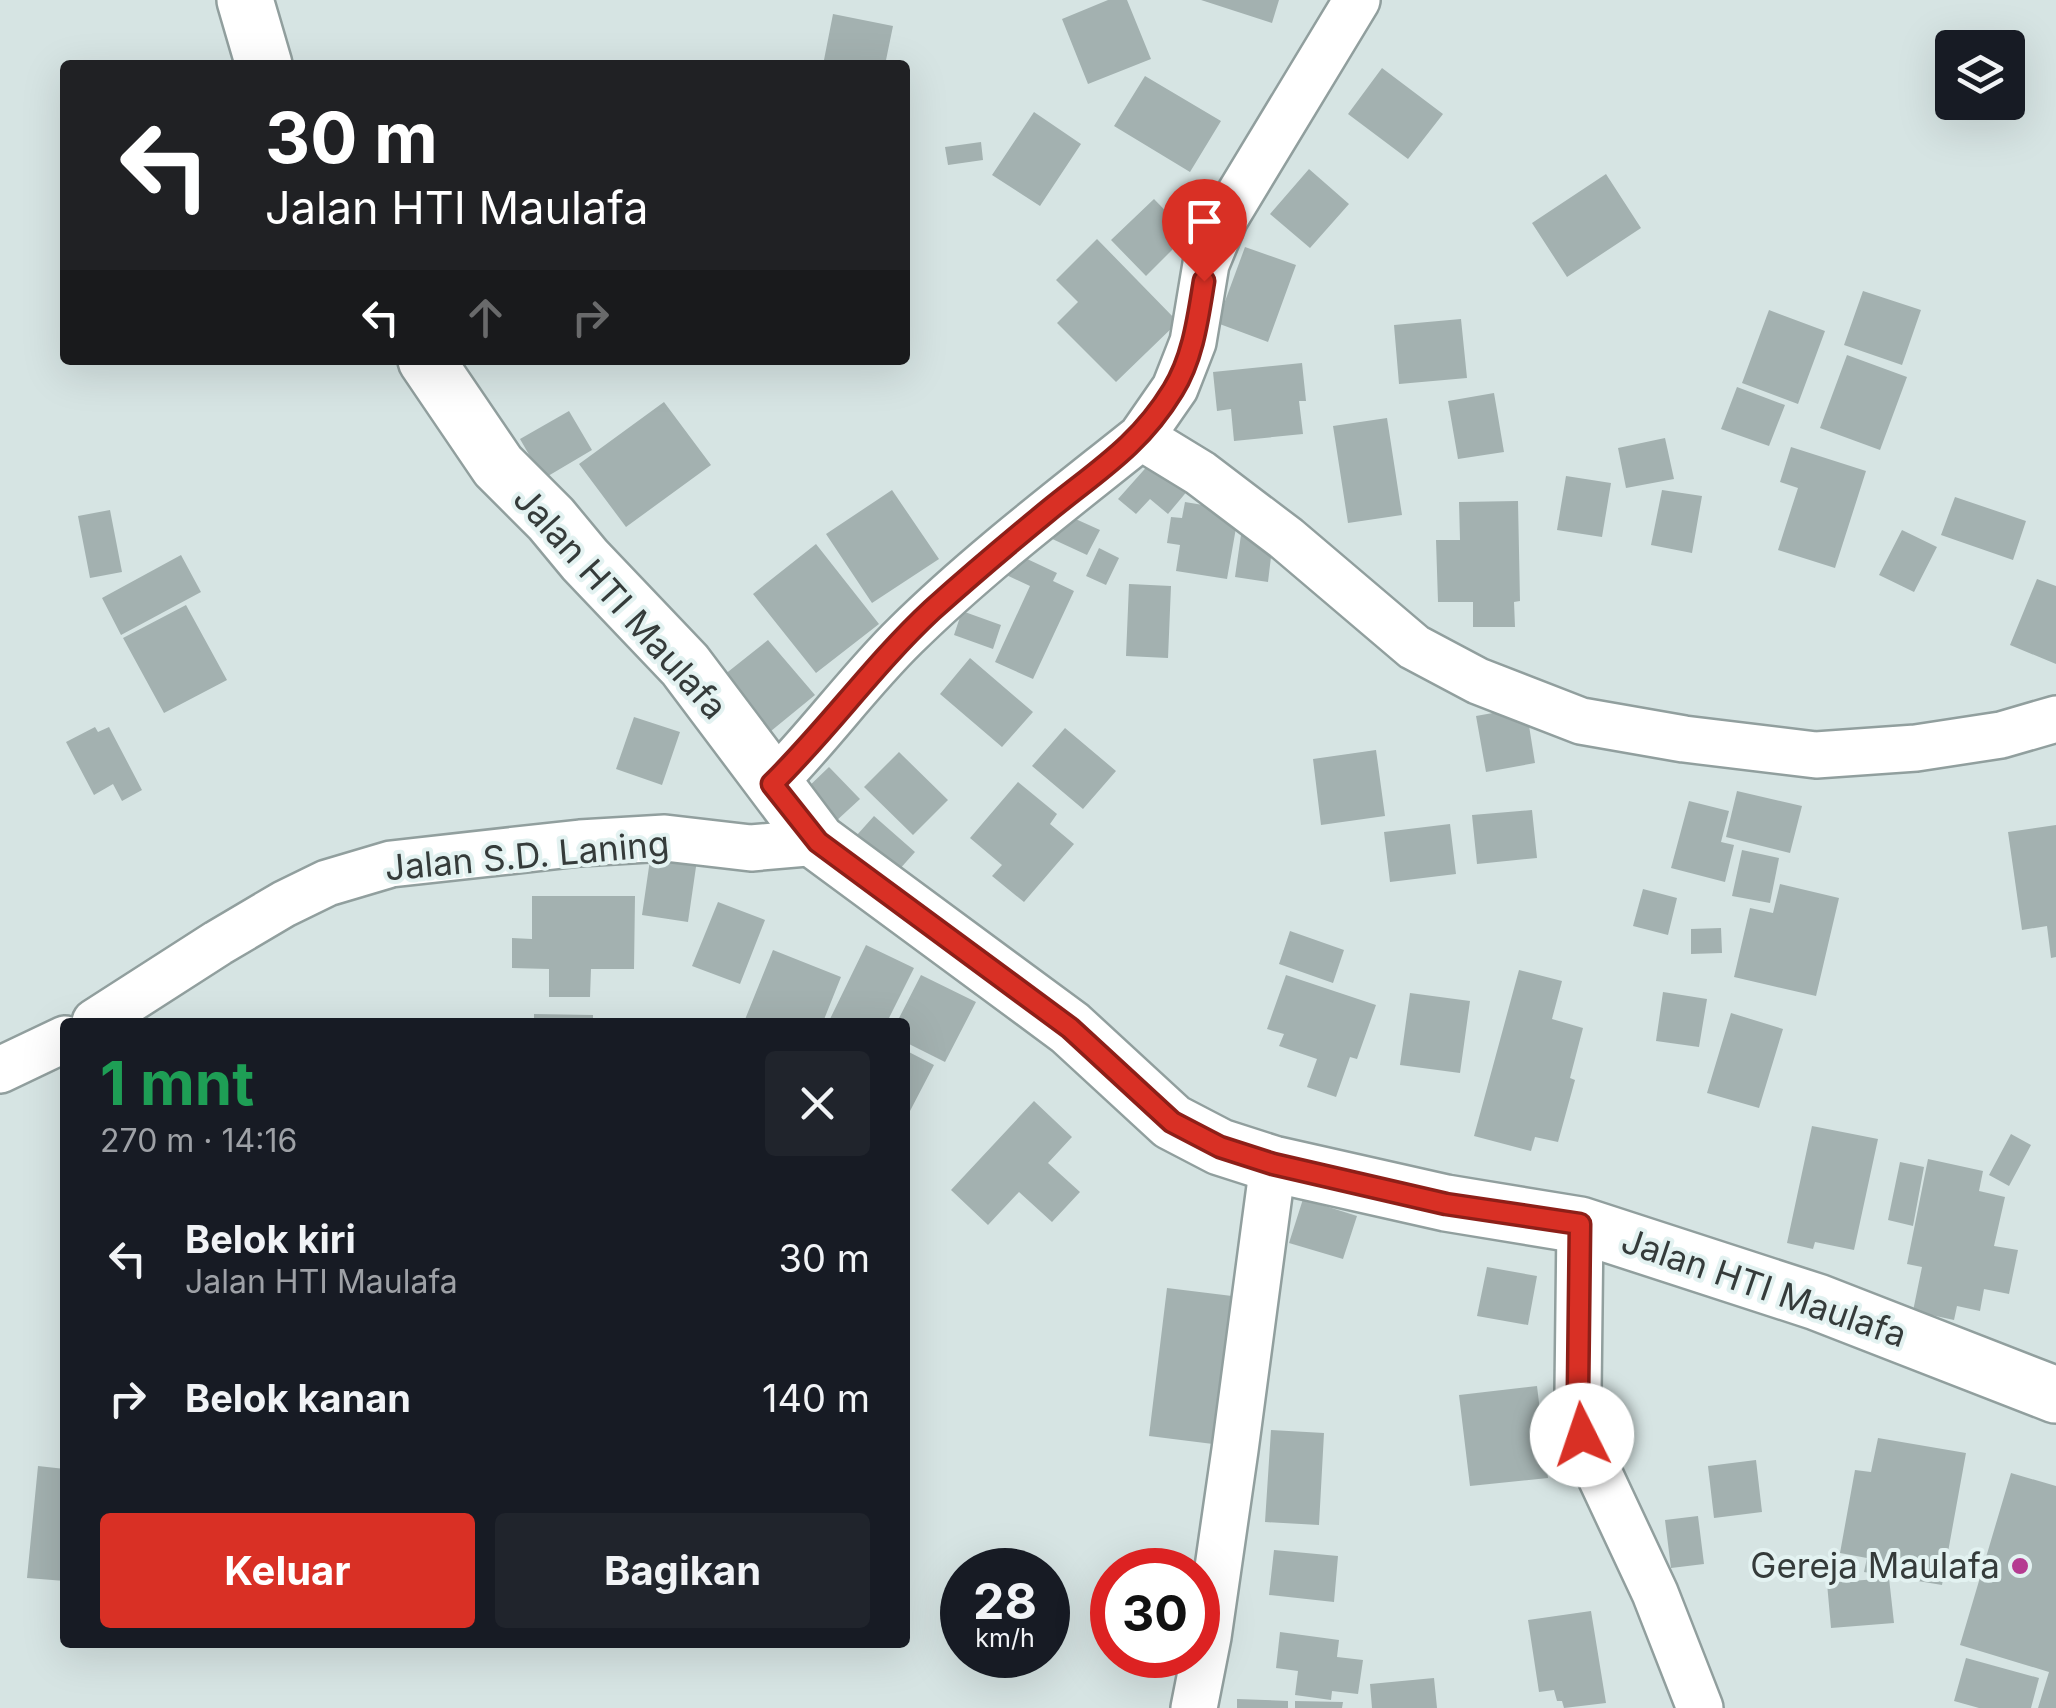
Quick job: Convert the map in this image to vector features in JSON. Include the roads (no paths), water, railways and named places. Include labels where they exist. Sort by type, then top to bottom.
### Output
[{"type":"street","points":[[245,0],[263,60]]},
{"type":"street","points":[[772,784],[811,746],[903,638],[1046,512],[1141,438],[1175,388],[1193,342],[1206,264],[1225,218],[1357,0]]},
{"type":"street","name":"Jalan HTI Maulafa","points":[[429,365],[498,466],[673,652],[818,842],[1070,1028],[1172,1122],[1220,1147],[1273,1164],[1446,1204],[1580,1224],[1817,1302],[2056,1395]]},
{"type":"street","points":[[1141,438],[1200,473],[1287,539],[1414,647],[1478,681],[1581,721],[1684,739],[1816,755],[1916,748],[2001,736],[2056,719]]},
{"type":"street","name":"Jalan S.D. Laning","points":[[101,1018],[284,904],[327,883],[390,864],[580,843],[665,838],[751,848],[818,842]]},
{"type":"street","points":[[0,1070],[60,1040]]},
{"type":"street","points":[[1194,1708],[1232,1468],[1273,1164]]},
{"type":"street","points":[[1580,1224],[1578,1392],[1582,1435],[1655,1593],[1700,1708]]},
{"type":"place","name":"Gereja Maulafa","points":[[2020,1566]]}]
